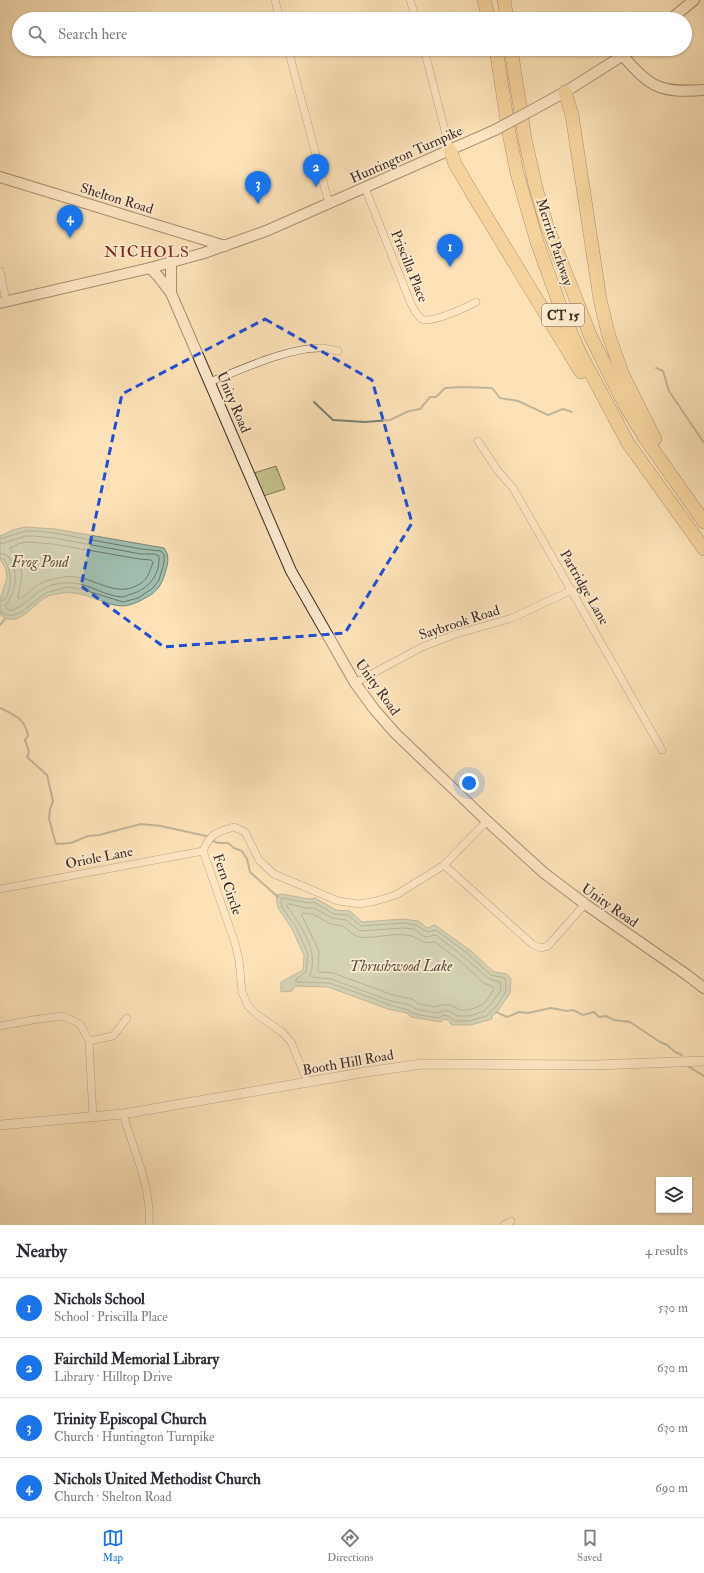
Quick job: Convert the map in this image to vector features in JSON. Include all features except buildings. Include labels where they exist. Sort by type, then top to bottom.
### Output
[{"type":"highway","points":[[484,0],[488,12]]},
{"type":"highway","points":[[489,0],[490,12]]},
{"type":"highway","points":[[504,0],[506,12]]},
{"type":"highway","points":[[513,0],[514,12]]},
{"type":"highway","name":"Merritt Parkway","points":[[497,56],[508,133],[527,214],[563,314],[579,351],[628,443],[704,549]]},
{"type":"highway","name":"Merritt Parkway","points":[[512,56],[525,139],[536,188],[547,226],[590,335],[625,405],[645,438],[704,522]]},
{"type":"highway","points":[[515,77],[516,56]]},
{"type":"highway","points":[[565,92],[572,115],[600,299],[608,333],[622,373],[681,488]]},
{"type":"highway","points":[[450,150],[455,164],[471,191],[605,411],[628,443]]},
{"type":"main road","points":[[679,12],[694,0]]},
{"type":"main road","points":[[623,56],[640,75],[660,88],[674,90],[704,90]]},
{"type":"main road","name":"Huntington Turnpike","points":[[3,302],[171,263],[266,231],[495,130],[565,92],[623,56]]},
{"type":"main road","name":"Shelton Road","points":[[0,177],[225,246]]},
{"type":"main road","name":"Unity Road","points":[[171,263],[171,293]]},
{"type":"main road","name":"Unity Road","points":[[150,268],[171,293],[291,570],[355,683],[374,709],[395,733],[544,873],[585,904],[704,988]]},
{"type":"street","points":[[275,0],[278,12]]},
{"type":"street","points":[[410,0],[414,12]]},
{"type":"street","points":[[290,56],[329,204]]},
{"type":"street","points":[[426,56],[450,150]]},
{"type":"street","name":"Priscilla Place","points":[[365,188],[411,304],[417,315],[422,320],[428,321],[437,319],[476,302]]},
{"type":"street","points":[[0,271],[3,302]]},
{"type":"street","points":[[210,382],[278,356],[302,350],[322,348],[338,351]]},
{"type":"street","name":"Partridge Lane","points":[[478,442],[498,472],[513,488],[662,750]]},
{"type":"street","name":"Saybrook Road","points":[[355,683],[422,646],[456,634],[512,618],[572,590]]},
{"type":"street","name":"Fern Circle","points":[[308,1083],[291,1042],[282,1032],[256,1014],[248,1006],[242,992],[239,960],[235,943],[203,851],[207,842],[215,833],[234,827],[245,832],[259,860],[274,874],[338,901],[358,904],[376,901],[396,895],[444,865],[487,821]]},
{"type":"street","name":"Oriole Lane","points":[[0,889],[203,851]]},
{"type":"street","points":[[444,865],[532,944],[540,948],[548,946],[585,904]]},
{"type":"street","points":[[0,1026],[63,1016],[80,1024],[89,1041],[92,1117]]},
{"type":"street","points":[[89,1041],[113,1036],[127,1018]]},
{"type":"street","name":"Booth Hill Road","points":[[0,1125],[123,1114],[366,1072],[422,1064],[596,1065],[704,1061]]},
{"type":"street","points":[[123,1114],[145,1186],[149,1204],[149,1225]]},
{"type":"street","points":[[504,1225],[511,1221]]},
{"type":"highlighted area","points":[[265,319],[372,380],[412,523],[345,633],[164,647],[81,586],[122,394]]},
{"type":"shaded area","points":[[276,466],[285,489],[257,498],[248,475]]},
{"type":"water","name":"Frog Pond","points":[[25,527],[55,529],[164,548],[168,560],[164,577],[158,588],[152,594],[131,605],[113,605],[75,593],[54,594],[42,599],[19,618],[7,618],[0,614],[0,600],[7,578],[6,569],[0,559],[0,536],[13,530]]},
{"type":"water","name":"Thrushwood Lake","points":[[282,894],[309,899],[315,898],[336,910],[350,911],[362,922],[403,919],[418,921],[427,928],[435,925],[470,950],[494,972],[507,974],[511,979],[510,993],[497,1012],[492,1016],[492,1019],[471,1025],[452,1025],[448,1020],[444,1019],[441,1022],[411,1017],[407,1013],[388,1009],[328,987],[295,986],[292,991],[281,992],[281,982],[303,970],[304,955],[292,929],[278,908],[276,895]]},
{"type":"waterway","points":[[656,368],[663,371],[669,391],[704,443]]},
{"type":"waterway","points":[[314,402],[333,420],[365,422],[390,420],[409,411],[420,409],[430,397],[436,397],[445,388],[492,388],[500,398],[518,401],[548,415],[563,409],[572,412]]},
{"type":"waterway","points":[[0,625],[5,619]]},
{"type":"waterway","points":[[0,708],[22,721],[27,730],[28,736],[25,740],[29,752],[27,757],[47,775],[53,801],[49,819],[56,844],[71,843],[88,836],[99,835],[141,824],[161,826],[206,836]]},
{"type":"waterway","points":[[213,841],[218,843],[228,843],[234,848],[242,851],[247,859],[250,872],[278,897]]},
{"type":"waterway","points":[[496,1012],[507,1017],[519,1012],[528,1013],[551,1008],[567,1011],[573,1010],[583,1015],[594,1012],[599,1017],[606,1016],[614,1020],[630,1022],[667,1045],[675,1052],[682,1055]]},
{"type":"waterway","points":[[689,1067],[704,1076]]},
{"type":"place","name":"Fairchild Memorial Library","points":[[316,187]]},
{"type":"place","name":"Trinity Episcopal Church","points":[[258,204]]},
{"type":"place","name":"Nichols United Methodist Church","points":[[70,238]]},
{"type":"place","name":"Nichols School","points":[[450,267]]},
{"type":"district","name":"NICHOLS","points":[[147,251]]}]
